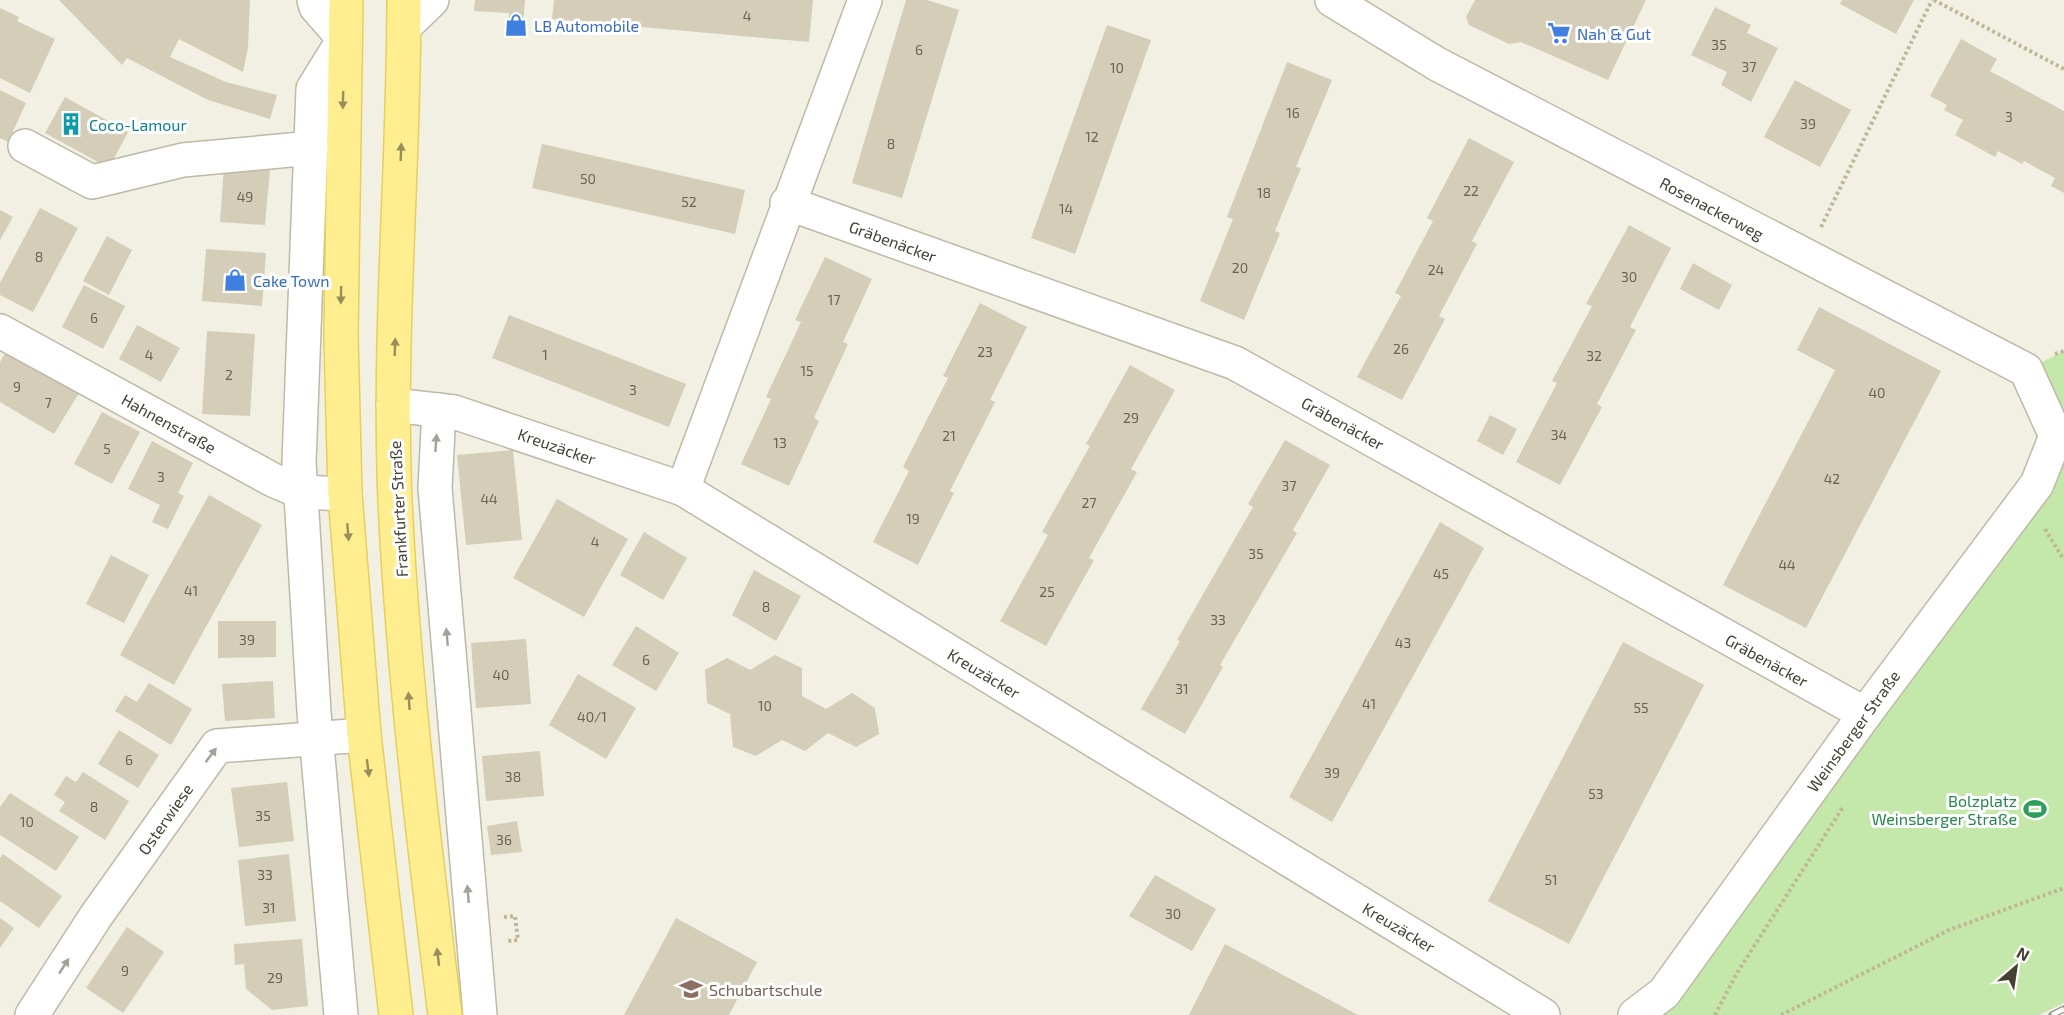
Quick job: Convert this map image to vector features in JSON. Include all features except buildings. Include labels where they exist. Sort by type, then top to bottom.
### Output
[{"type":"main road","points":[[346,0],[341,336],[345,494],[364,735],[399,1011]]},
{"type":"main road","name":"Frankfurter Straße","points":[[404,14],[393,405],[395,501],[411,730],[445,1015]]},
{"type":"street","points":[[314,0],[316,7],[344,39],[313,89],[298,462],[316,738],[341,1015]]},
{"type":"street","points":[[404,14],[432,0]]},
{"type":"street","points":[[683,489],[787,203],[865,0]]},
{"type":"street","name":"Rosenackerweg","points":[[1332,0],[1437,64],[2026,370],[2060,438]]},
{"type":"street","points":[[25,146],[92,182],[183,160],[312,148]]},
{"type":"street","name":"Gräbenäcker","points":[[787,203],[1235,363],[1865,714]]},
{"type":"street","name":"Hahnenstraße","points":[[0,331],[273,480],[300,492],[345,494]]},
{"type":"street","name":"Kreuzäcker","points":[[393,405],[454,412],[683,489],[1543,1015]]},
{"type":"street","points":[[439,410],[435,488],[480,1015]]},
{"type":"street","name":"Weinsberger Straße","points":[[1635,1015],[1664,993],[1865,714],[2037,484],[2060,438]]},
{"type":"street","name":"Osterwiese","points":[[32,1015],[96,916],[217,746],[364,735]]},
{"type":"path","points":[[1806,257],[1933,0],[2064,69]]},
{"type":"path","points":[[2042,525],[2064,560]]},
{"type":"path","points":[[1714,1015],[1737,973],[1850,797]]},
{"type":"path","points":[[1781,1015],[1931,938],[2064,888]]},
{"type":"green space","points":[[2064,351],[2064,1003],[2039,1015],[1635,1015],[2056,436],[2026,370]]},
{"type":"railway","points":[[2052,1015],[2064,1009]]},
{"type":"place","name":"LB Automobile","points":[[516,25]]},
{"type":"place","name":"Nah & Gut","points":[[1559,33]]},
{"type":"place","name":"Coco-Lamour","points":[[71,124]]},
{"type":"place","name":"Cake Town","points":[[235,280]]},
{"type":"place","name":"Bolzplatz Weinsberger Straße","points":[[2035,809]]},
{"type":"place","name":"Schubartschule","points":[[691,989]]}]
